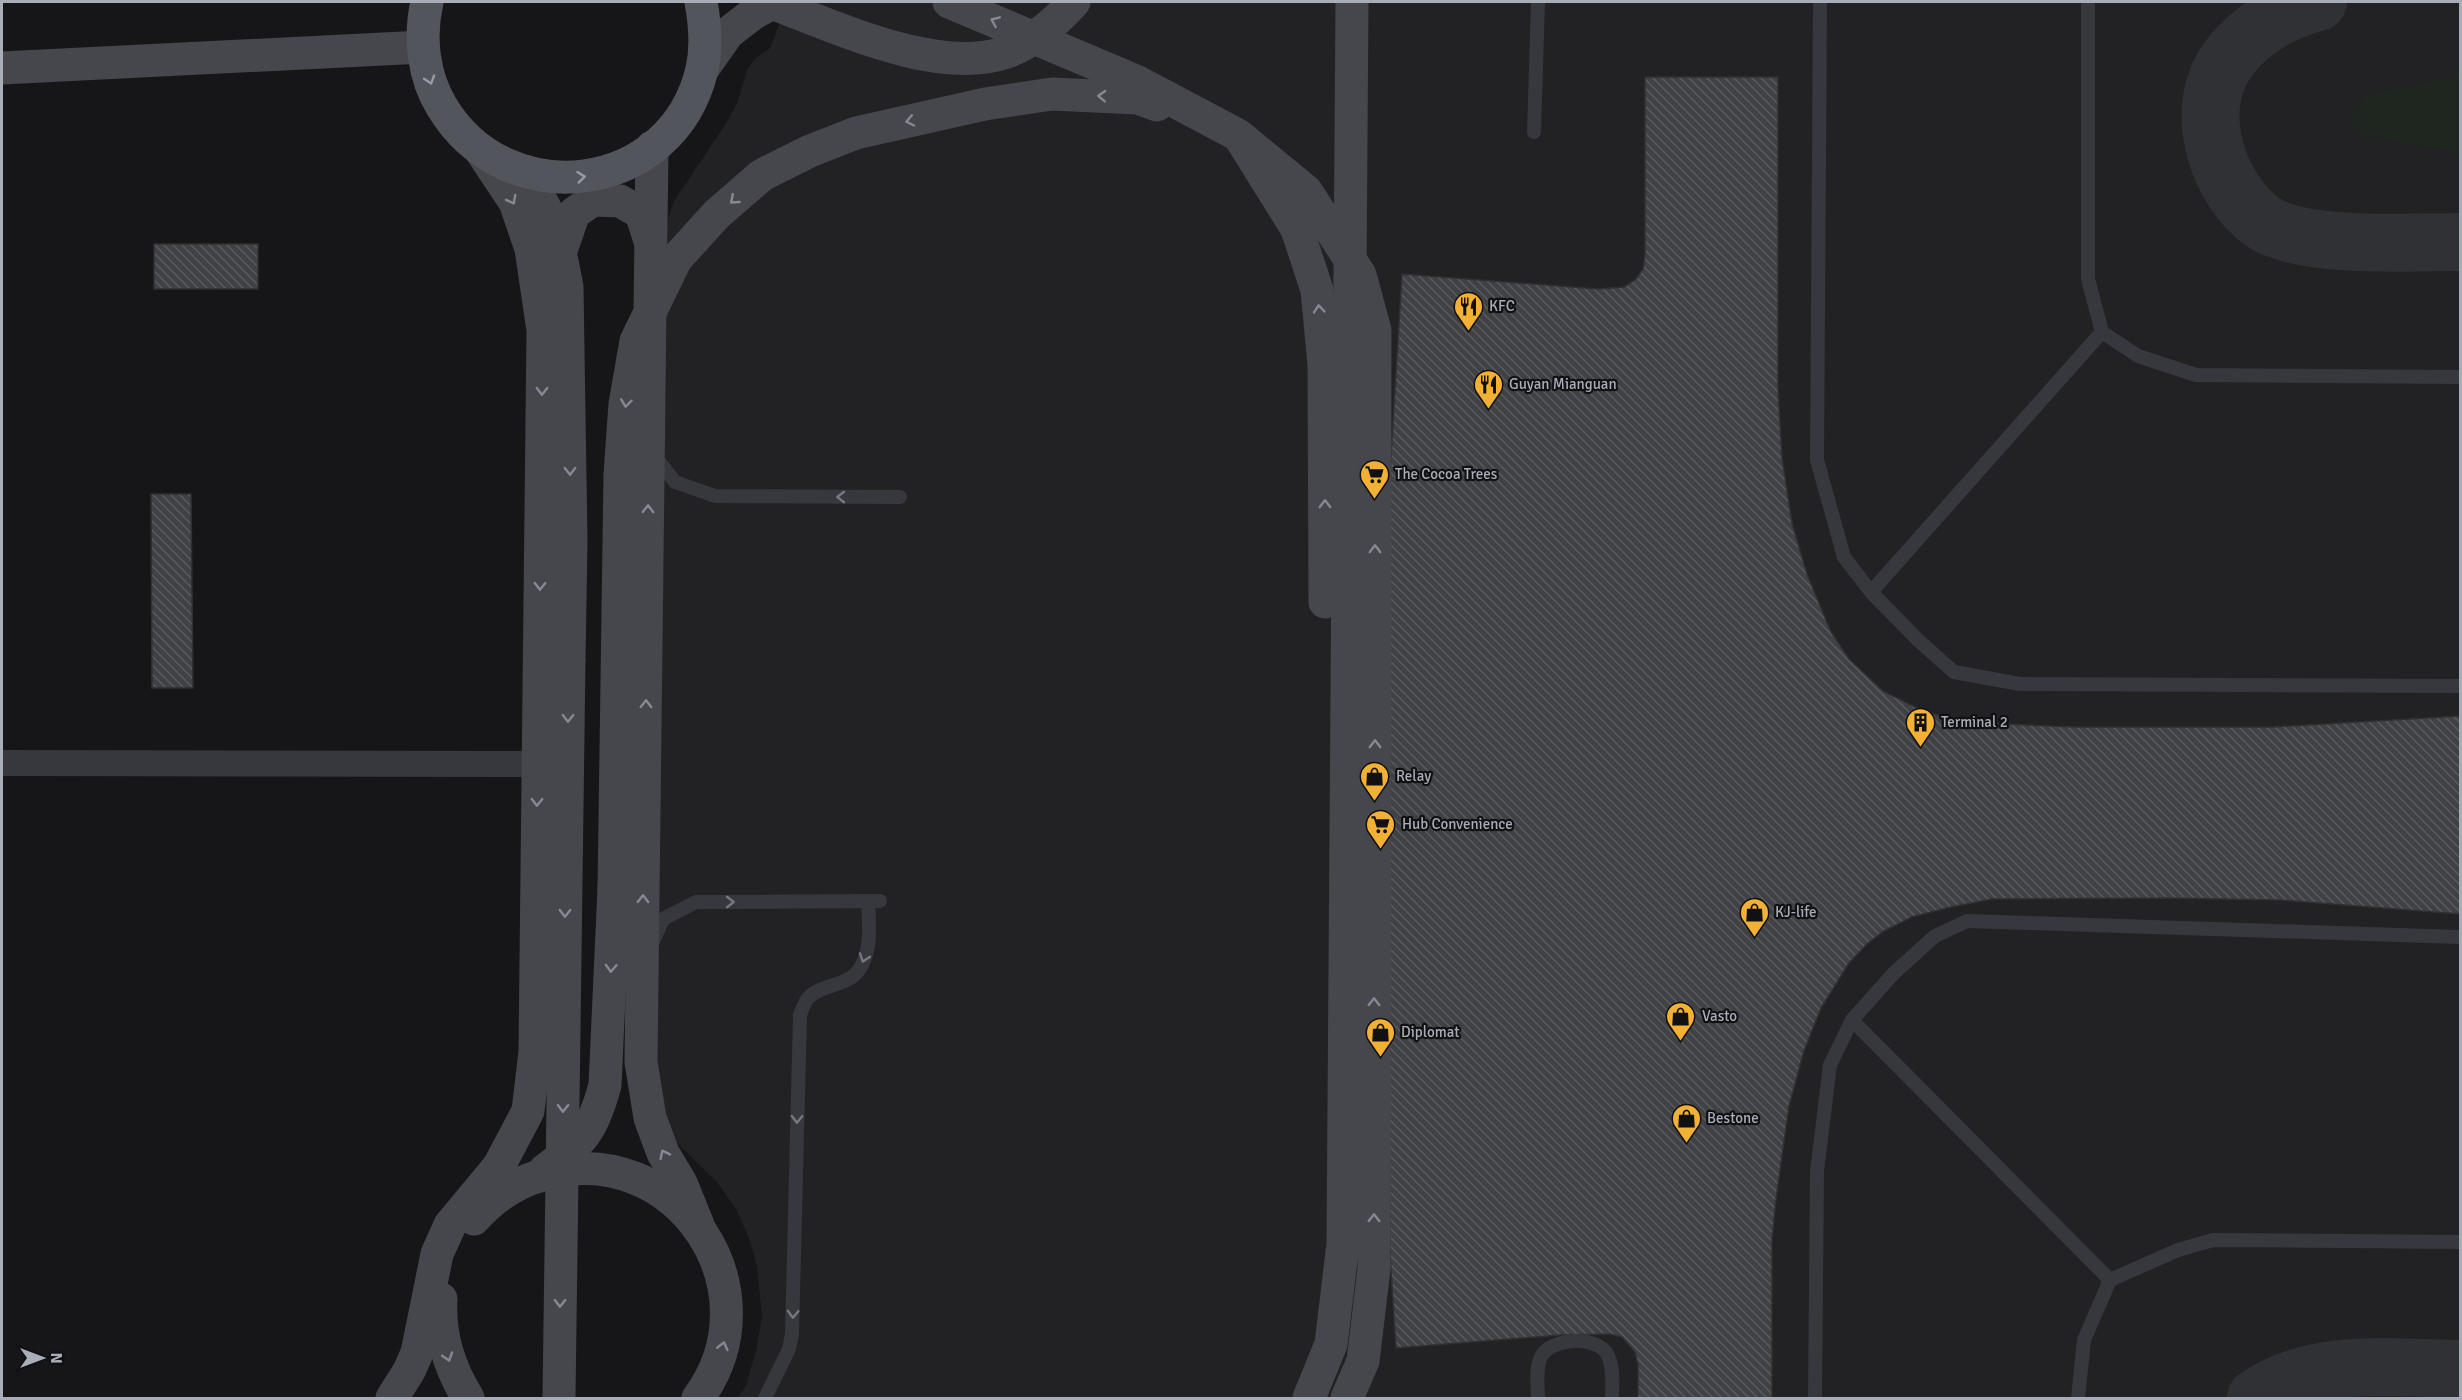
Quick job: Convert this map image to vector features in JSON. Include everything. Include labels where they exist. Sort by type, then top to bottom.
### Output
[{"type":"main road","points":[[427,2],[422,35],[429,80],[449,120],[481,151],[520,172],[554,178],[589,176],[612,170],[633,160],[669,131],[684,113],[695,92],[702,70],[705,46],[702,2]]},
{"type":"main road","points":[[702,70],[728,33],[771,2],[913,53],[979,58],[1006,53],[1041,33],[1074,2]]},
{"type":"main road","points":[[949,2],[1138,82],[1238,135],[1306,191],[1360,275],[1375,330],[1374,1269],[1363,1361],[1347,1398]]},
{"type":"main road","points":[[1310,1398],[1331,1344],[1343,1244],[1352,2]]},
{"type":"main road","points":[[2,68],[423,47]]},
{"type":"main road","points":[[468,1398],[448,1359],[442,1337],[436,1291],[437,1254],[480,1212],[516,1185],[544,1170],[575,1148],[596,1116],[605,1085],[614,889],[620,474],[625,404],[636,341],[676,259],[717,214],[762,175],[810,151],[856,133],[985,104],[1052,94],[1137,98],[1238,135],[1296,229],[1317,290],[1324,366],[1328,1196],[1315,1346],[1298,1398]]},
{"type":"main road","points":[[652,147],[641,1062],[650,1118],[663,1153],[681,1183],[698,1226],[710,1245],[725,1288],[727,1311],[720,1356],[707,1391]]},
{"type":"main road","points":[[392,1398],[417,1353],[437,1254],[450,1226],[499,1166],[528,1111],[535,1052],[543,330],[531,249],[515,202],[481,151]]},
{"type":"main road","points":[[520,172],[540,194],[552,220],[561,250],[567,287],[571,541],[559,1398]]},
{"type":"main road","points":[[543,330],[561,250],[574,213],[593,200],[620,201],[641,213],[651,246]]},
{"type":"main road","points":[[516,1185],[558,1170],[603,1170],[625,1174],[665,1194],[698,1226]]},
{"type":"main road","points":[[440,1315],[441,1292],[446,1270],[466,1230],[480,1212]]},
{"type":"main road","points":[[1310,1398],[1343,1355],[1374,1269]]},
{"type":"street","points":[[2,763],[538,764]]},
{"type":"lane","points":[[1534,132],[1538,2]]},
{"type":"lane","points":[[1820,2],[1817,460],[1844,557],[1871,592],[1919,641],[1954,672],[2020,684],[2460,686]]},
{"type":"lane","points":[[2088,2],[2088,279],[2102,332],[2138,356],[2196,375],[2460,377]]},
{"type":"lane","points":[[1871,592],[2102,332]]},
{"type":"lane","points":[[649,448],[675,482],[714,496],[900,497]]},
{"type":"lane","points":[[642,965],[663,919],[696,902],[874,901],[870,934],[862,968],[843,982],[817,991],[808,998],[800,1015],[792,1334],[789,1349],[765,1398]]},
{"type":"lane","points":[[1815,1398],[1817,1171],[1830,1065],[1852,1020],[1894,973],[1935,936],[1967,921],[2460,937]]},
{"type":"lane","points":[[1852,1020],[2110,1280]]},
{"type":"lane","points":[[2078,1398],[2084,1340],[2110,1280],[2178,1250],[2213,1240],[2460,1242]]},
{"type":"lane","points":[[1538,1398],[1539,1360],[1545,1350],[1557,1344],[1578,1341],[1594,1344],[1604,1350],[1610,1362],[1612,1398]]},
{"type":"shaded area","points":[[788,2],[2460,2],[2460,1398],[738,1398],[746,1385],[756,1351],[762,1317],[757,1266],[749,1238],[736,1209],[717,1182],[673,1139],[661,1116],[656,1078],[668,219],[674,201],[727,122],[737,103],[748,68],[756,58],[770,48]]},
{"type":"shaded area","points":[[2460,76],[2460,153],[2356,134],[2351,117],[2367,94]]},
{"type":"building","name":"Terminal 2","points":[[1645,77],[1778,77],[1778,388],[1782,458],[1792,523],[1807,574],[1831,632],[1849,659],[1883,691],[1940,716],[2002,724],[2075,727],[2273,727],[2460,716],[2460,914],[2278,900],[1993,899],[1912,917],[1884,931],[1867,944],[1849,963],[1821,1008],[1804,1051],[1789,1106],[1772,1241],[1772,1398],[1638,1398],[1638,1364],[1635,1352],[1622,1337],[1610,1334],[1561,1335],[1396,1348],[1390,1255],[1386,539],[1402,274],[1598,289],[1624,287],[1636,279],[1643,269],[1645,254]]},
{"type":"building","points":[[154,244],[258,244],[258,289],[154,289]]},
{"type":"building","points":[[151,494],[191,494],[193,688],[152,688]]},
{"type":"taxiway","points":[[2318,2],[2277,18],[2252,34],[2223,67],[2215,86],[2211,108],[2211,129],[2223,172],[2234,192],[2263,222],[2281,231],[2303,237],[2387,243],[2460,242]]},
{"type":"taxiway","points":[[2256,1398],[2279,1385],[2303,1376],[2328,1371],[2381,1367],[2460,1369]]},
{"type":"place","name":"KFC","points":[[1468,332]]},
{"type":"place","name":"Guyan Mianguan","points":[[1488,410]]},
{"type":"place","name":"The Cocoa Trees","points":[[1374,500]]},
{"type":"place","name":"Terminal 2","points":[[1920,748]]},
{"type":"place","name":"Relay","points":[[1375,802]]},
{"type":"place","name":"Hub Convenience","points":[[1381,850]]},
{"type":"place","name":"KJ-life","points":[[1754,938]]},
{"type":"place","name":"Vasto","points":[[1681,1042]]},
{"type":"place","name":"Diplomat","points":[[1380,1058]]},
{"type":"place","name":"Bestone","points":[[1686,1144]]}]
